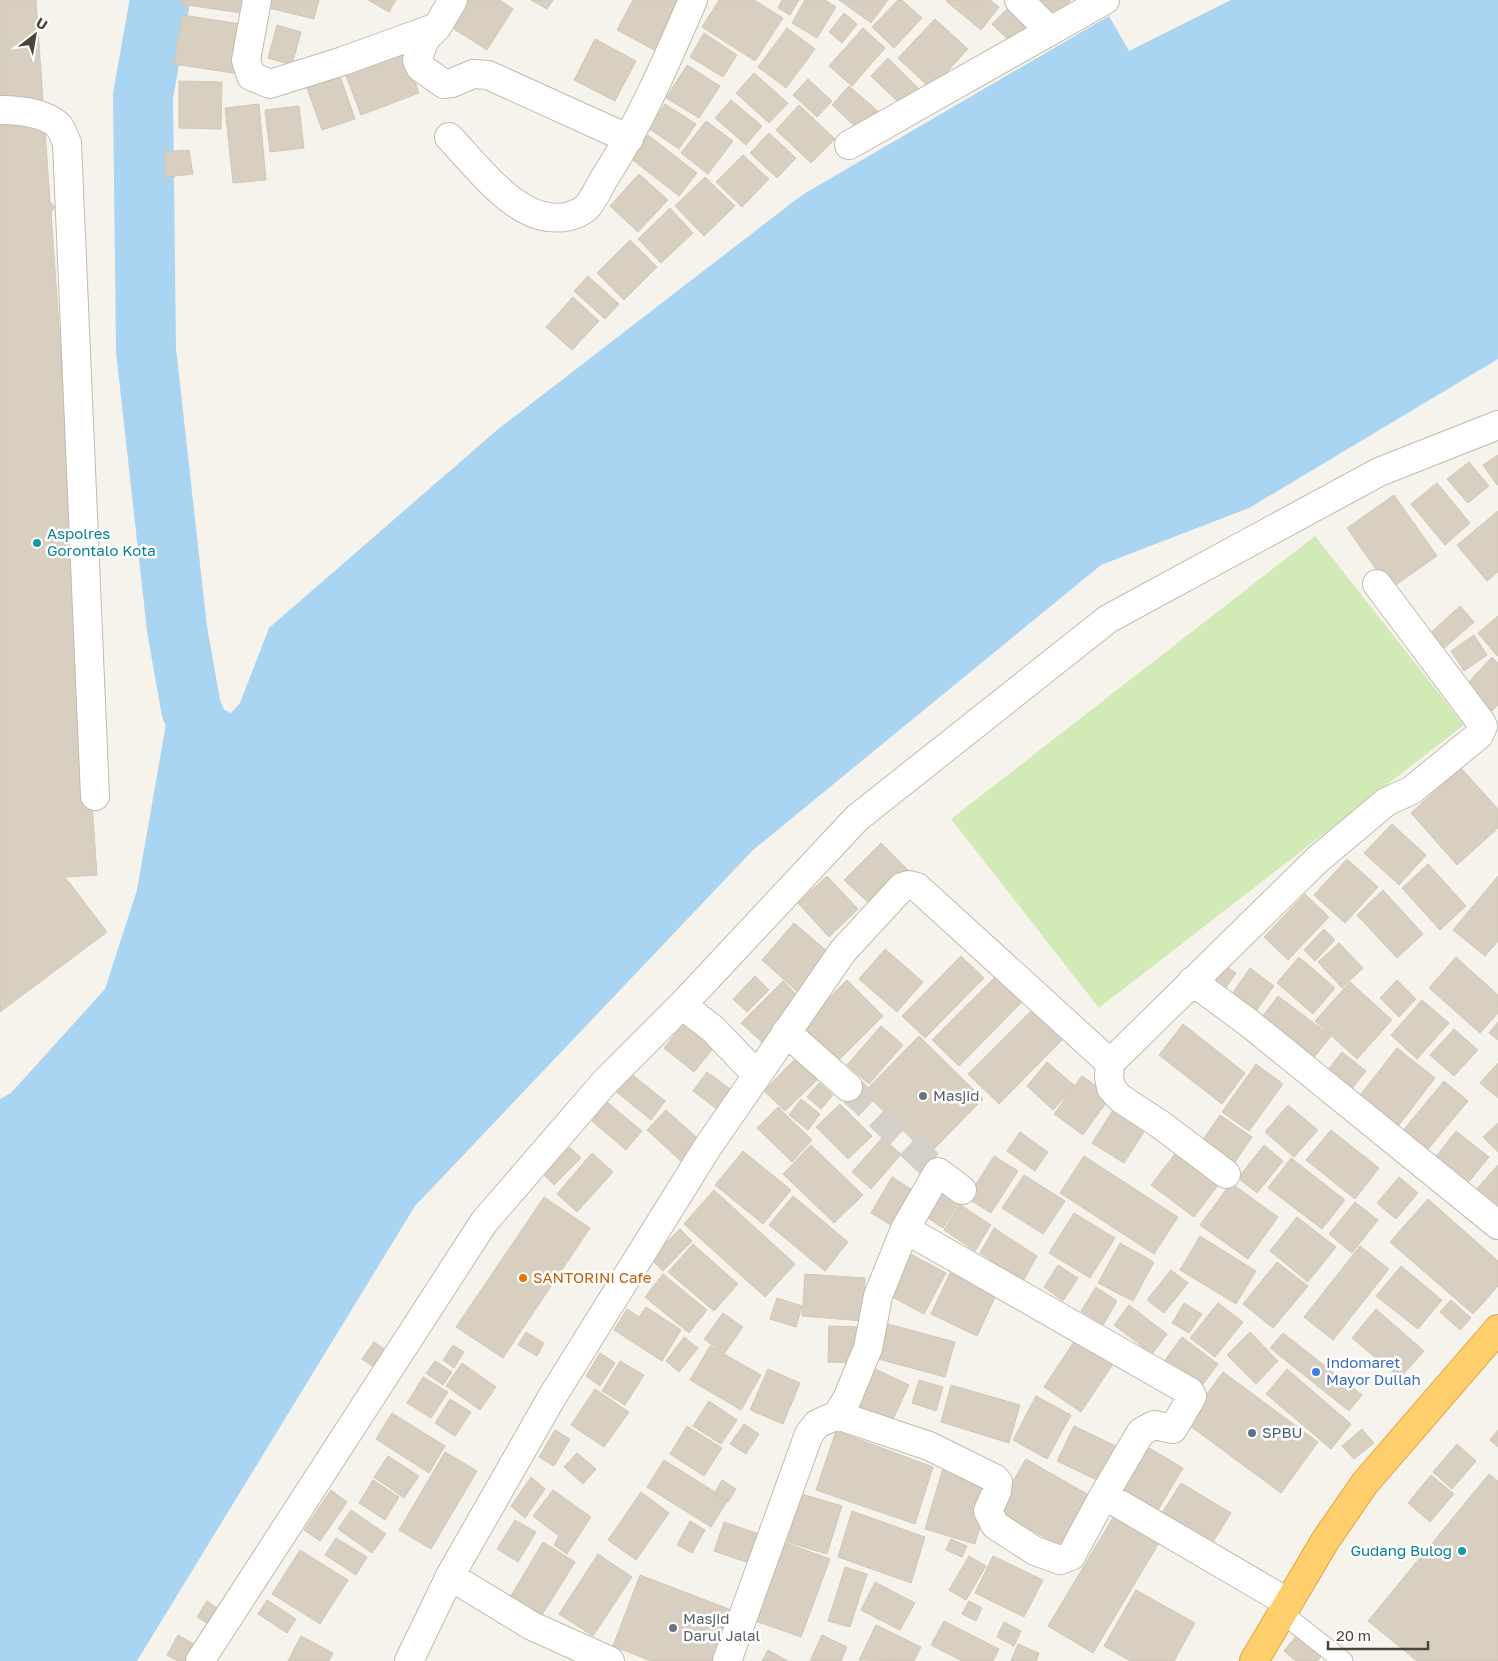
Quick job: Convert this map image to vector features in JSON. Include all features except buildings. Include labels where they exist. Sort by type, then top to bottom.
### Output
[{"type":"highway","points":[[1254,1661],[1284,1607],[1325,1541],[1366,1483],[1498,1329]]},
{"type":"street","points":[[257,0],[246,60],[251,76],[270,84],[343,61],[437,26]]},
{"type":"street","points":[[453,0],[437,26],[425,39],[417,60],[420,67],[428,74],[444,84],[452,83],[473,74],[488,75],[629,139]]},
{"type":"street","points":[[449,137],[502,192],[522,208],[547,217],[574,216],[588,206],[629,139],[693,0]]},
{"type":"street","points":[[1019,0],[1050,31]]},
{"type":"street","points":[[849,145],[1105,0]]},
{"type":"street","points":[[0,110],[16,110],[43,116],[59,126],[67,143],[95,796]]},
{"type":"street","points":[[200,1661],[484,1222],[605,1082],[682,1005],[856,818],[1108,619],[1379,472],[1498,425]]},
{"type":"street","points":[[1226,1174],[1120,1098],[1111,1088],[1109,1077],[1110,1063],[1317,860],[1386,802],[1412,790],[1479,735],[1483,726],[1480,721],[1377,584]]},
{"type":"street","points":[[409,1661],[450,1576],[552,1397],[706,1148],[843,952],[902,887],[909,884],[916,887],[1110,1063]]},
{"type":"street","points":[[1192,981],[1249,1023],[1498,1225]]},
{"type":"street","points":[[682,1005],[713,1029],[757,1075]]},
{"type":"street","points":[[786,1032],[848,1087]]},
{"type":"street","points":[[727,1661],[809,1434],[817,1424],[837,1415],[847,1399],[868,1348],[878,1296],[905,1228],[938,1172],[962,1190]]},
{"type":"street","points":[[837,1415],[929,1446],[994,1478],[998,1482],[997,1491],[988,1511],[995,1525],[1035,1551],[1060,1560],[1071,1556],[1141,1432],[1154,1425],[1173,1429],[1192,1396],[1190,1392],[905,1228]]},
{"type":"street","points":[[1104,1496],[1284,1607]]},
{"type":"street","points":[[450,1576],[532,1626],[610,1661]]},
{"type":"lane","points":[[1284,1607],[1343,1661]]},
{"type":"green space","points":[[1315,536],[1464,725],[1099,1008],[951,819]]},
{"type":"water","points":[[1231,0],[1498,0],[1498,359],[1249,508],[1101,565],[753,850],[415,1206],[137,1661],[0,1661],[0,1099],[11,1093],[105,989],[137,890],[167,718],[210,703],[231,713],[240,703],[269,628],[497,430],[802,195],[1109,16],[1129,51]]},
{"type":"waterway","points":[[160,0],[143,96],[146,350],[177,629],[191,708],[222,786]]},
{"type":"tunnel","points":[[848,1087],[938,1172]]},
{"type":"place","name":"Aspolres Gorontalo Kota","points":[[37,543]]},
{"type":"place","name":"Masjid","points":[[923,1096]]},
{"type":"place","name":"SANTORINI Cafe","points":[[523,1278]]},
{"type":"place","name":"Indomaret Mayor Dullah","points":[[1316,1372]]},
{"type":"place","name":"SPBU","points":[[1252,1433]]},
{"type":"place","name":"Gudang Bulog","points":[[1462,1551]]},
{"type":"place","name":"Masjid Darul Jalal","points":[[673,1628]]}]
